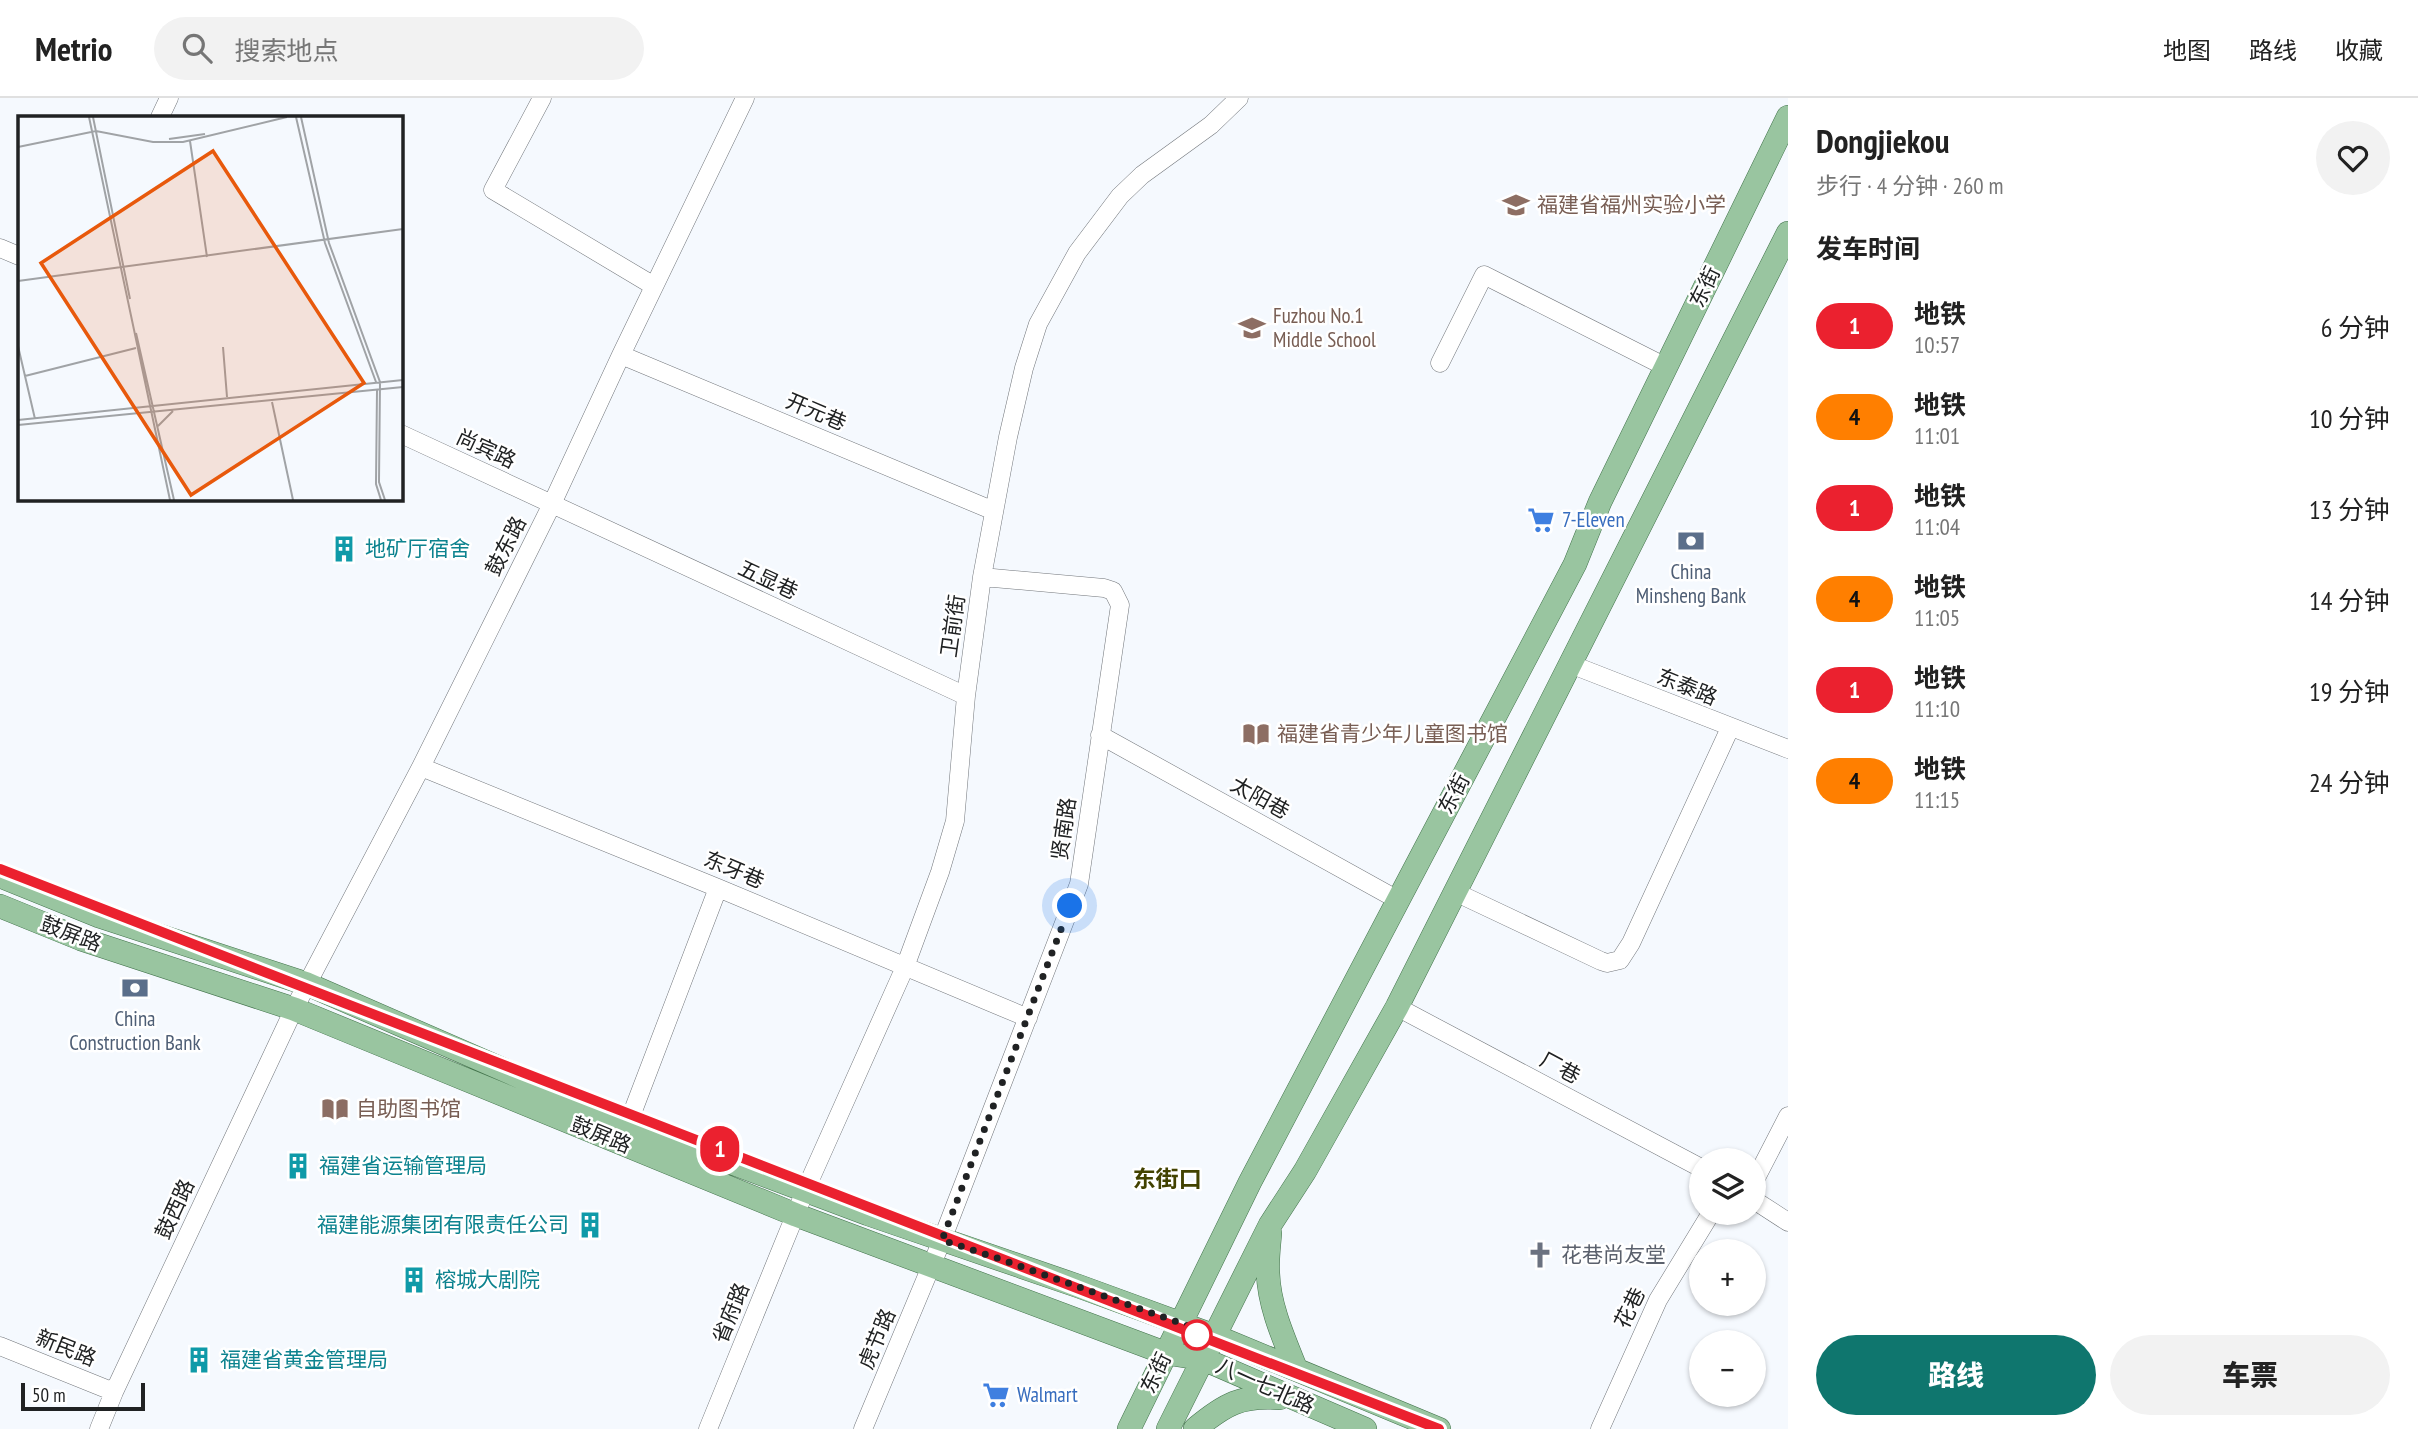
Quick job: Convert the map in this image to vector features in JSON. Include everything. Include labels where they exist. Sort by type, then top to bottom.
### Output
[{"type":"main road","name":"东街","points":[[1129,1429],[1239,1204],[1575,564],[1600,502],[1788,117]]},
{"type":"main road","points":[[1168,1429],[1270,1225],[1305,1171],[1397,1007],[1788,233]]},
{"type":"main road","name":"鼓屏路","points":[[0,876],[99,916],[307,984],[628,1124],[805,1191]]},
{"type":"main road","name":"鼓屏路","points":[[0,906],[81,939],[294,1009],[796,1215],[931,1266],[1165,1353],[1203,1359]]},
{"type":"main road","name":"八一七北路","points":[[805,1191],[1215,1336],[1439,1429]]},
{"type":"main road","points":[[1270,1225],[1268,1274],[1271,1292],[1283,1337],[1296,1369]]},
{"type":"main road","name":"八一七北路","points":[[1203,1359],[1365,1429]]},
{"type":"main road","points":[[1195,1429],[1225,1407],[1255,1396],[1292,1399]]},
{"type":"street","points":[[160,116],[169,98]]},
{"type":"street","points":[[542,98],[493,191],[654,286]]},
{"type":"street","name":"鼓东路","points":[[294,1009],[421,767],[551,506],[745,98]]},
{"type":"street","name":"卫前街","points":[[796,1215],[905,967],[940,872],[955,821],[966,696],[982,577],[1015,406],[1038,324],[1077,253],[1120,195],[1211,125],[1239,98]]},
{"type":"street","points":[[0,248],[18,256]]},
{"type":"street","points":[[1440,363],[1484,275],[1666,367]]},
{"type":"street","name":"开元巷","points":[[621,355],[994,511]]},
{"type":"street","name":"尚宾路","points":[[402,434],[551,506]]},
{"type":"street","name":"五显巷","points":[[551,506],[966,696]]},
{"type":"street","name":"贤南路","points":[[931,1266],[1079,884],[1120,605],[1113,591],[1104,588],[982,577]]},
{"type":"street","name":"东泰路","points":[[1570,664],[1788,749]]},
{"type":"street","points":[[1455,891],[1601,961],[1620,960],[1631,943],[1730,728]]},
{"type":"street","name":"太阳巷","points":[[1100,735],[1398,900]]},
{"type":"street","name":"东牙巷","points":[[421,767],[1028,1018]]},
{"type":"street","points":[[628,1124],[718,888]]},
{"type":"street","name":"厂巷","points":[[1397,1007],[1689,1162]]},
{"type":"street","name":"鼓西路","points":[[99,1429],[294,1009]]},
{"type":"street","points":[[1766,1159],[1788,1116]]},
{"type":"street","points":[[1766,1208],[1788,1222]]},
{"type":"street","name":"省府路","points":[[708,1429],[796,1215]]},
{"type":"street","name":"花巷","points":[[1600,1429],[1658,1300],[1705,1225]]},
{"type":"street","name":"虎节路","points":[[863,1429],[931,1266]]},
{"type":"street","name":"新民路","points":[[0,1346],[114,1392]]},
{"type":"metro line","name":"1","points":[[0,869],[1439,1429]]},
{"type":"place","name":"福建省福州实验小学","points":[[1516,205]]},
{"type":"place","name":"Fuzhou No.1 Middle School","points":[[1252,328]]},
{"type":"place","name":"7-Eleven","points":[[1541,520]]},
{"type":"place","name":"China Minsheng Bank","points":[[1691,541]]},
{"type":"place","name":"地矿厅宿舍","points":[[344,549]]},
{"type":"place","name":"福建省青少年儿童图书馆","points":[[1256,734]]},
{"type":"place","name":"China Construction Bank","points":[[135,988]]},
{"type":"place","name":"自助图书馆","points":[[335,1109]]},
{"type":"place","name":"福建省运输管理局","points":[[298,1166]]},
{"type":"place","name":"福建能源集团有限责任公司","points":[[590,1225]]},
{"type":"place","name":"花巷尚友堂","points":[[1540,1255]]},
{"type":"place","name":"榕城大剧院","points":[[414,1280]]},
{"type":"place","name":"福建省黄金管理局","points":[[199,1360]]},
{"type":"place","name":"Walmart","points":[[996,1395]]},
{"type":"district","name":"东街口","points":[[1167,1179]]},
{"type":"route","points":[[1070,906],[942,1240],[1198,1329],[1197,1335]]}]
